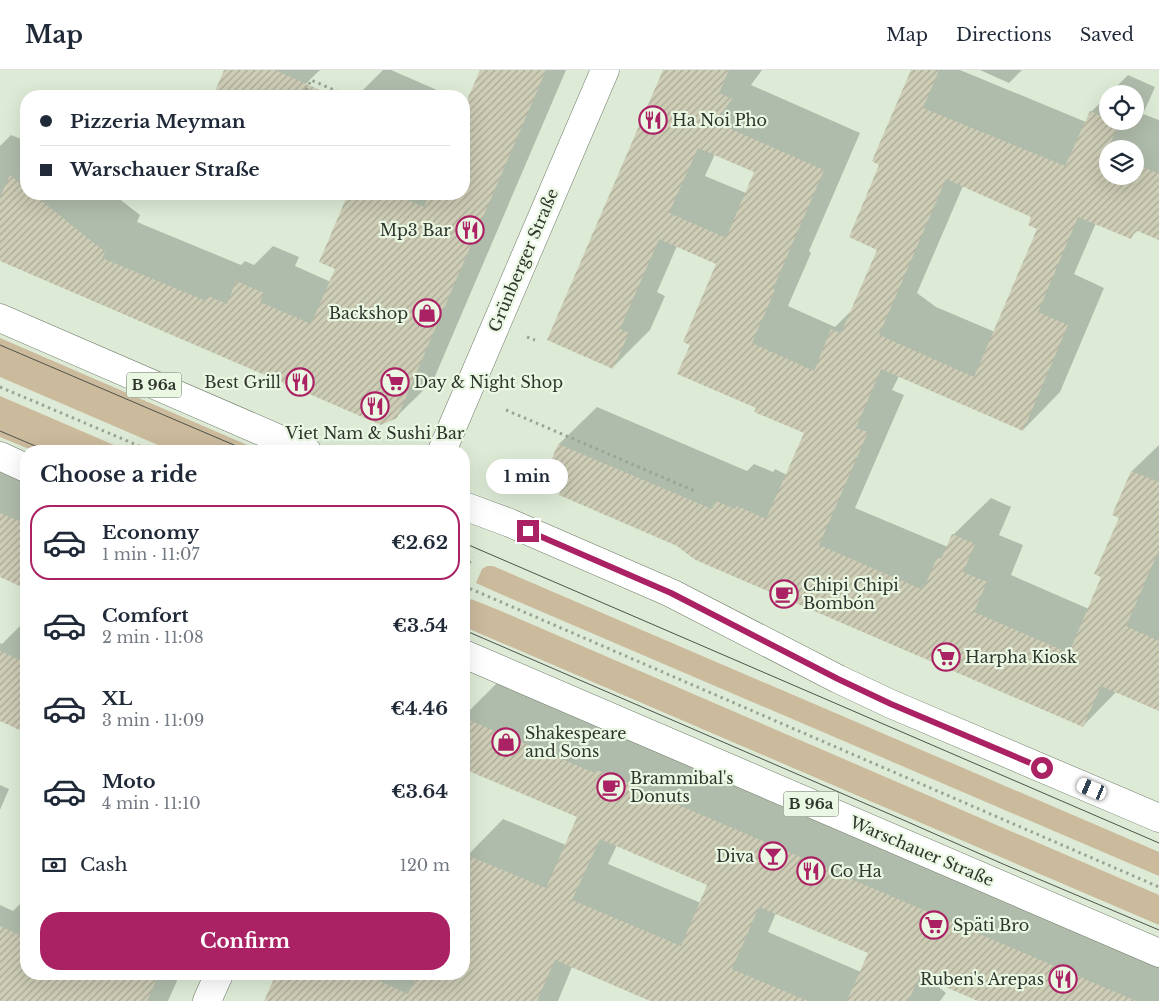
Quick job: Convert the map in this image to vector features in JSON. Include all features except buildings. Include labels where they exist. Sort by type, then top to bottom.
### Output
[{"type":"main road","name":"Grünberger Straße","points":[[444,445],[605,70]]},
{"type":"main road","name":"B 96a","points":[[0,318],[294,445]]},
{"type":"main road","points":[[0,456],[20,465]]},
{"type":"main road","points":[[470,508],[510,523],[671,593],[838,679],[891,704],[1159,818]]},
{"type":"main road","name":"Warschauer Straße","points":[[470,657],[1159,954]]},
{"type":"main road","points":[[207,1001],[216,980]]},
{"type":"path","points":[[307,90],[311,80],[334,90]]},
{"type":"path","points":[[527,337],[535,340]]},
{"type":"path","points":[[0,387],[137,445]]},
{"type":"path","points":[[506,410],[697,492]]},
{"type":"path","points":[[470,562],[472,557]]},
{"type":"path","points":[[470,589],[1159,887]]},
{"type":"shaded area","points":[[0,338],[247,445],[158,445],[0,377]]},
{"type":"shaded area","points":[[0,396],[114,445],[20,445],[0,437]]},
{"type":"shaded area","points":[[487,566],[493,566],[1159,852],[1159,876],[476,583],[482,569]]},
{"type":"shaded area","points":[[471,599],[501,611],[1159,895],[1159,925],[470,629]]},
{"type":"tram line","points":[[0,345],[234,445]]},
{"type":"tram line","points":[[0,431],[33,445]]},
{"type":"tram line","points":[[470,546],[1159,843]]},
{"type":"tram line","points":[[470,633],[1159,930]]},
{"type":"place","name":"Ha Noi Pho","points":[[653,120]]},
{"type":"place","name":"Mp3 Bar","points":[[470,230]]},
{"type":"place","name":"Backshop","points":[[427,313]]},
{"type":"place","name":"Best Grill","points":[[300,382]]},
{"type":"place","name":"Day & Night Shop","points":[[395,382]]},
{"type":"place","name":"Viet Nam & Sushi Bar","points":[[375,406]]},
{"type":"place","name":"Chipi Chipi Bombón","points":[[784,594]]},
{"type":"place","name":"Harpha Kiosk","points":[[946,657]]},
{"type":"place","name":"Shakespeare and Sons","points":[[506,742]]},
{"type":"place","name":"Brammibal's Donuts","points":[[611,787]]},
{"type":"place","name":"Diva","points":[[773,856]]},
{"type":"place","name":"Co Ha","points":[[811,871]]},
{"type":"place","name":"Späti Bro","points":[[934,925]]},
{"type":"place","name":"Ruben's Arepas","points":[[1063,979]]},
{"type":"route","points":[[528,531],[671,593],[838,679],[891,704],[1042,768]]}]
